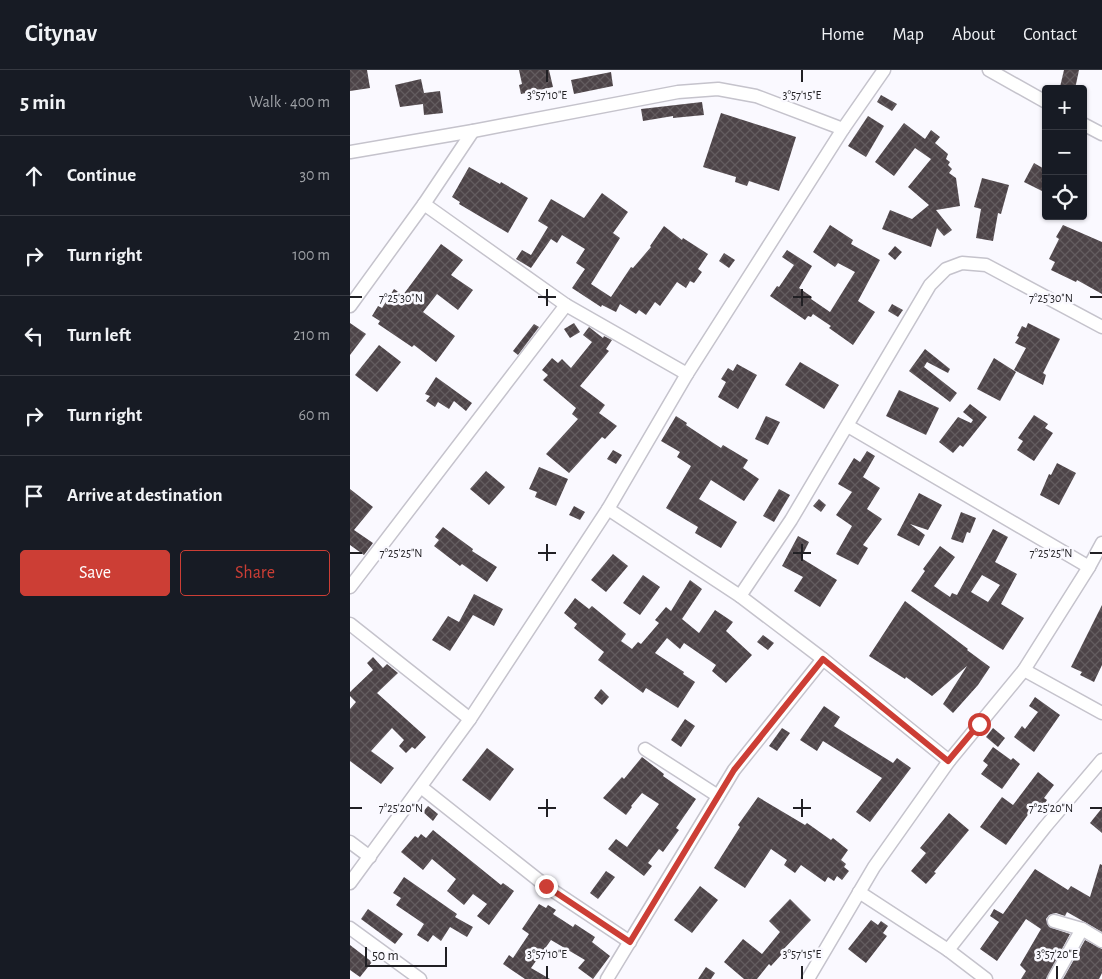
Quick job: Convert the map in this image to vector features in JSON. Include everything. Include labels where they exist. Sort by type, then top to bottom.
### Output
[{"type":"street","points":[[350,883],[470,719],[608,509],[687,374],[843,129],[884,70]]},
{"type":"street","points":[[989,70],[1042,100]]},
{"type":"street","points":[[350,152],[474,132],[678,92],[718,89],[756,96],[843,129]]},
{"type":"street","points":[[1087,126],[1102,134]]},
{"type":"street","points":[[350,306],[474,132]]},
{"type":"street","points":[[424,204],[566,305],[687,374]]},
{"type":"street","points":[[740,596],[791,520],[930,285],[946,269],[962,263],[986,265],[1102,327]]},
{"type":"street","points":[[350,587],[566,305]]},
{"type":"street","points":[[848,426],[1089,568]]},
{"type":"street","points":[[608,509],[740,596],[823,659],[948,761]]},
{"type":"street","points":[[808,979],[874,867],[948,761],[1024,670],[1089,568],[1102,543]]},
{"type":"street","points":[[350,624],[470,719]]},
{"type":"street","points":[[607,979],[718,796],[751,748],[823,659]]},
{"type":"street","points":[[1024,670],[1102,713]]},
{"type":"street","points":[[645,749],[718,796]]},
{"type":"street","points":[[948,950],[1045,827],[1102,760]]},
{"type":"street","points":[[421,787],[546,886],[630,942]]},
{"type":"street","points":[[350,842],[370,857]]},
{"type":"street","points":[[859,892],[948,950],[986,979]]},
{"type":"street","points":[[1054,921],[1082,929],[1102,941]]},
{"type":"street","points":[[350,928],[420,979]]},
{"type":"street","points":[[1054,979],[1082,929]]},
{"type":"building","points":[[350,70],[367,70],[370,88],[350,91]]},
{"type":"building","points":[[519,70],[549,70],[553,87],[521,94],[519,85],[522,84]]},
{"type":"building","points":[[1064,70],[1079,70],[1076,85],[1060,85]]},
{"type":"building","points":[[611,72],[613,86],[574,94],[571,80]]},
{"type":"building","points":[[421,79],[424,93],[440,91],[443,113],[424,115],[423,104],[400,107],[395,85]]},
{"type":"building","points":[[881,95],[897,104],[892,111],[877,102]]},
{"type":"building","points":[[702,102],[704,115],[673,118],[673,116],[643,121],[641,109]]},
{"type":"building","points":[[721,113],[796,137],[779,191],[749,181],[747,186],[735,182],[736,177],[703,167]]},
{"type":"building","points":[[868,116],[884,126],[866,157],[848,146]]},
{"type":"building","points":[[904,123],[925,139],[931,130],[940,137],[935,143],[948,154],[946,159],[950,162],[948,165],[952,169],[949,173],[956,178],[960,206],[936,210],[952,230],[944,236],[937,228],[931,247],[882,229],[890,210],[912,219],[929,205],[908,187],[931,159],[915,148],[894,176],[875,162]]},
{"type":"building","points":[[1034,163],[1042,168],[1042,191],[1024,182]]},
{"type":"building","points":[[469,167],[500,184],[501,182],[528,198],[508,233],[459,204],[460,202],[452,197]]},
{"type":"building","points":[[982,178],[1009,185],[1001,214],[998,213],[993,241],[976,238],[981,209],[974,207]]},
{"type":"building","points":[[602,193],[628,212],[613,233],[620,238],[591,284],[611,297],[631,267],[633,268],[651,247],[664,226],[682,240],[683,238],[708,254],[698,269],[702,272],[694,283],[690,281],[686,288],[677,282],[660,306],[655,302],[646,315],[639,310],[636,314],[620,304],[616,312],[602,305],[601,307],[572,288],[585,269],[576,263],[585,249],[562,235],[557,243],[551,239],[531,268],[516,259],[522,250],[531,255],[548,227],[538,221],[551,199],[584,218]]},
{"type":"building","points":[[830,225],[853,240],[851,244],[880,260],[858,301],[875,312],[853,345],[829,328],[831,326],[813,314],[805,320],[770,296],[777,286],[779,287],[794,265],[782,257],[787,250],[812,266],[799,288],[830,312],[855,272],[838,263],[835,267],[813,252]]},
{"type":"building","points":[[1063,225],[1102,242],[1102,294],[1077,280],[1076,282],[1051,270],[1055,262],[1049,259],[1059,239],[1056,237]]},
{"type":"building","points":[[441,244],[463,260],[451,275],[473,290],[458,310],[437,294],[423,312],[455,336],[436,362],[414,345],[412,347],[378,324],[380,321],[372,316],[378,306],[382,308],[394,289],[403,295]]},
{"type":"building","points":[[895,246],[902,252],[895,260],[888,254]]},
{"type":"building","points":[[724,253],[735,260],[729,268],[719,261]]},
{"type":"building","points":[[892,304],[903,310],[898,317],[888,311]]},
{"type":"building","points":[[350,323],[366,334],[350,355]]},
{"type":"building","points":[[574,323],[580,332],[570,338],[564,329]]},
{"type":"building","points":[[1028,323],[1060,339],[1043,373],[1046,375],[1043,385],[1014,370],[1026,348],[1015,343],[1019,337],[1017,336],[1022,326],[1026,328]]},
{"type":"building","points":[[534,324],[539,327],[518,355],[513,351]]},
{"type":"building","points":[[589,327],[603,338],[604,336],[612,340],[606,349],[609,351],[580,386],[605,405],[599,413],[617,426],[605,439],[602,437],[569,473],[546,454],[578,419],[572,414],[576,408],[543,380],[548,375],[542,370],[552,358],[558,363],[562,359],[571,368],[592,342],[583,335]]},
{"type":"building","points":[[379,345],[401,362],[377,392],[355,375]]},
{"type":"building","points":[[925,349],[950,369],[948,373],[927,362],[924,367],[957,393],[950,402],[909,371]]},
{"type":"building","points":[[994,358],[1016,372],[1000,401],[977,389]]},
{"type":"building","points":[[800,362],[839,385],[824,409],[785,385]]},
{"type":"building","points":[[737,364],[757,375],[738,409],[718,397],[726,382],[721,379],[728,368],[733,371]]},
{"type":"building","points":[[436,377],[472,403],[466,411],[454,401],[449,409],[438,402],[435,407],[426,401],[430,396],[425,394]]},
{"type":"building","points":[[899,390],[939,408],[926,435],[886,416]]},
{"type":"building","points":[[970,404],[987,417],[963,447],[960,445],[953,453],[939,442],[958,417],[971,423],[973,420],[963,412]]},
{"type":"building","points":[[1034,415],[1048,424],[1045,428],[1053,433],[1034,461],[1017,450],[1023,441],[1018,438]]},
{"type":"building","points":[[676,416],[687,423],[686,425],[721,448],[723,445],[748,460],[743,468],[759,479],[744,501],[711,480],[699,499],[737,522],[721,548],[695,533],[698,527],[666,508],[691,466],[677,457],[680,452],[661,441]]},
{"type":"building","points":[[766,416],[780,422],[768,445],[755,439]]},
{"type":"building","points":[[613,450],[622,455],[616,464],[607,459]]},
{"type":"building","points":[[867,451],[875,456],[863,477],[880,488],[867,509],[882,519],[863,545],[868,548],[858,565],[836,554],[852,526],[836,515],[852,492],[838,484],[854,458],[860,462]]},
{"type":"building","points":[[1057,463],[1076,473],[1059,505],[1040,495],[1049,474],[1051,475]]},
{"type":"building","points":[[539,467],[568,479],[556,506],[535,497],[537,492],[529,489]]},
{"type":"building","points":[[486,471],[505,487],[489,505],[470,489]]},
{"type":"building","points":[[350,489],[373,507],[354,530],[373,543],[364,555],[350,545]]},
{"type":"building","points":[[779,489],[790,495],[774,522],[763,516]]},
{"type":"building","points":[[919,493],[942,505],[928,530],[910,524],[925,535],[919,546],[897,535]]},
{"type":"building","points":[[819,499],[826,505],[821,512],[813,506]]},
{"type":"building","points":[[574,506],[585,512],[580,520],[569,515]]},
{"type":"building","points":[[961,512],[976,518],[970,533],[967,532],[963,543],[951,539]]},
{"type":"building","points":[[443,527],[473,549],[472,551],[497,567],[487,582],[462,564],[460,566],[434,546],[439,540],[435,537]]},
{"type":"building","points":[[993,529],[1008,537],[995,562],[1017,574],[1001,604],[1024,618],[1003,650],[911,591],[925,571],[923,569],[940,546],[955,557],[934,586],[950,597],[952,593],[957,595]],"holes":[[[982,575],[1000,585],[988,602],[971,592]]]},
{"type":"building","points":[[798,536],[809,542],[801,558],[837,580],[820,607],[794,591],[803,577],[782,566]]},
{"type":"building","points":[[613,554],[628,566],[606,592],[591,580]]},
{"type":"building","points":[[643,575],[660,587],[640,615],[623,603]]},
{"type":"building","points":[[690,580],[702,589],[682,619],[699,633],[715,610],[733,622],[726,631],[752,655],[726,683],[712,671],[716,665],[684,643],[680,649],[667,638],[655,653],[684,672],[683,674],[695,682],[678,708],[646,688],[643,693],[598,660],[604,652],[574,628],[577,624],[564,613],[575,598],[589,609],[592,606],[626,634],[621,641],[632,649],[638,642],[641,644],[659,623],[655,620],[666,607],[671,611]]},
{"type":"building","points":[[474,594],[503,609],[494,626],[473,615],[450,651],[432,640],[448,616],[459,622]]},
{"type":"building","points":[[905,601],[990,667],[978,685],[953,713],[943,704],[967,666],[932,696],[906,677],[905,679],[869,656]]},
{"type":"building","points":[[1102,605],[1102,665],[1094,682],[1080,675],[1082,672],[1071,667]]},
{"type":"building","points":[[763,635],[774,643],[768,650],[757,642]]},
{"type":"building","points":[[373,657],[383,668],[387,664],[398,673],[377,693],[426,737],[415,749],[412,747],[406,753],[399,746],[404,740],[392,728],[371,751],[394,768],[381,784],[350,761],[350,709],[356,702],[350,696],[350,692],[373,670],[367,663]]},
{"type":"building","points":[[601,689],[609,697],[602,705],[594,698]]},
{"type":"building","points":[[1035,697],[1060,715],[1034,752],[1014,737],[1022,726],[1025,729],[1038,712],[1029,706]]},
{"type":"building","points":[[824,706],[840,717],[834,726],[893,763],[897,758],[911,768],[870,822],[856,812],[882,778],[823,741],[817,751],[800,740]]},
{"type":"building","points":[[685,719],[695,726],[681,747],[671,740]]},
{"type":"building","points":[[782,728],[790,733],[777,751],[769,746]]},
{"type":"building","points":[[993,728],[1005,738],[998,747],[986,737]]},
{"type":"building","points":[[993,747],[1020,764],[1002,789],[981,774],[988,765],[983,761]]},
{"type":"building","points":[[487,748],[514,769],[490,801],[462,780]]},
{"type":"building","points":[[642,757],[664,774],[663,776],[696,799],[676,828],[679,830],[663,852],[659,849],[648,863],[652,866],[644,876],[608,849],[616,839],[627,847],[659,804],[642,793],[626,815],[603,798],[622,777],[624,779]]},
{"type":"building","points":[[1038,772],[1054,785],[1044,798],[1047,800],[1041,809],[1035,805],[1006,845],[980,827],[1002,797],[1013,805]]},
{"type":"building","points":[[758,797],[805,825],[807,823],[831,840],[833,838],[848,850],[841,860],[846,864],[844,867],[849,871],[842,880],[837,876],[834,881],[828,877],[825,882],[801,865],[795,873],[784,865],[787,860],[771,849],[745,888],[714,868],[740,827],[738,825]]},
{"type":"building","points":[[428,806],[438,814],[433,821],[423,812]]},
{"type":"building","points":[[1102,808],[1102,833],[1090,823]]},
{"type":"building","points":[[949,813],[969,830],[926,884],[911,871],[926,853],[920,848]]},
{"type":"building","points":[[433,830],[501,885],[503,883],[514,891],[489,925],[477,916],[487,904],[473,894],[464,905],[447,891],[456,879],[432,859],[423,870],[401,852],[415,836],[418,838],[421,834],[426,838]]},
{"type":"building","points":[[1100,864],[1102,865],[1102,932],[1067,912],[1065,916],[1056,913],[1049,915],[1046,919],[1049,927],[1070,934],[1046,979],[1021,979],[1026,971],[1020,965],[1041,929],[1026,919],[997,961],[980,949],[999,922],[990,916],[994,909],[1003,914],[1035,869],[1068,890],[1071,886],[1090,897]]},
{"type":"building","points":[[606,871],[615,877],[598,899],[590,893]]},
{"type":"building","points":[[404,877],[457,914],[455,917],[473,927],[467,937],[450,927],[441,941],[433,935],[428,942],[417,935],[424,924],[396,905],[401,898],[393,893]]},
{"type":"building","points":[[700,886],[718,900],[692,933],[674,920]]},
{"type":"building","points":[[790,899],[811,920],[780,953],[782,954],[771,966],[769,964],[757,979],[744,979],[724,962],[743,939],[762,954],[780,932],[769,921]]},
{"type":"building","points":[[539,904],[546,908],[548,905],[556,910],[553,914],[573,927],[575,924],[595,937],[592,942],[610,956],[593,979],[578,968],[585,960],[551,940],[531,968],[550,979],[525,979],[503,964],[509,955],[513,958],[529,934],[522,929]]},
{"type":"building","points":[[368,909],[403,934],[395,944],[361,919]]},
{"type":"building","points":[[871,920],[878,925],[881,921],[888,926],[883,933],[887,936],[866,963],[848,949]]},
{"type":"building","points":[[1085,940],[1102,949],[1102,973],[1099,979],[1063,979]]},
{"type":"building","points":[[350,945],[372,962],[360,977],[350,970]]},
{"type":"building","points":[[706,967],[715,973],[711,979],[698,979]]},
{"type":"route","points":[[546,886],[630,942],[734,770],[823,659],[948,761],[979,724]]}]
